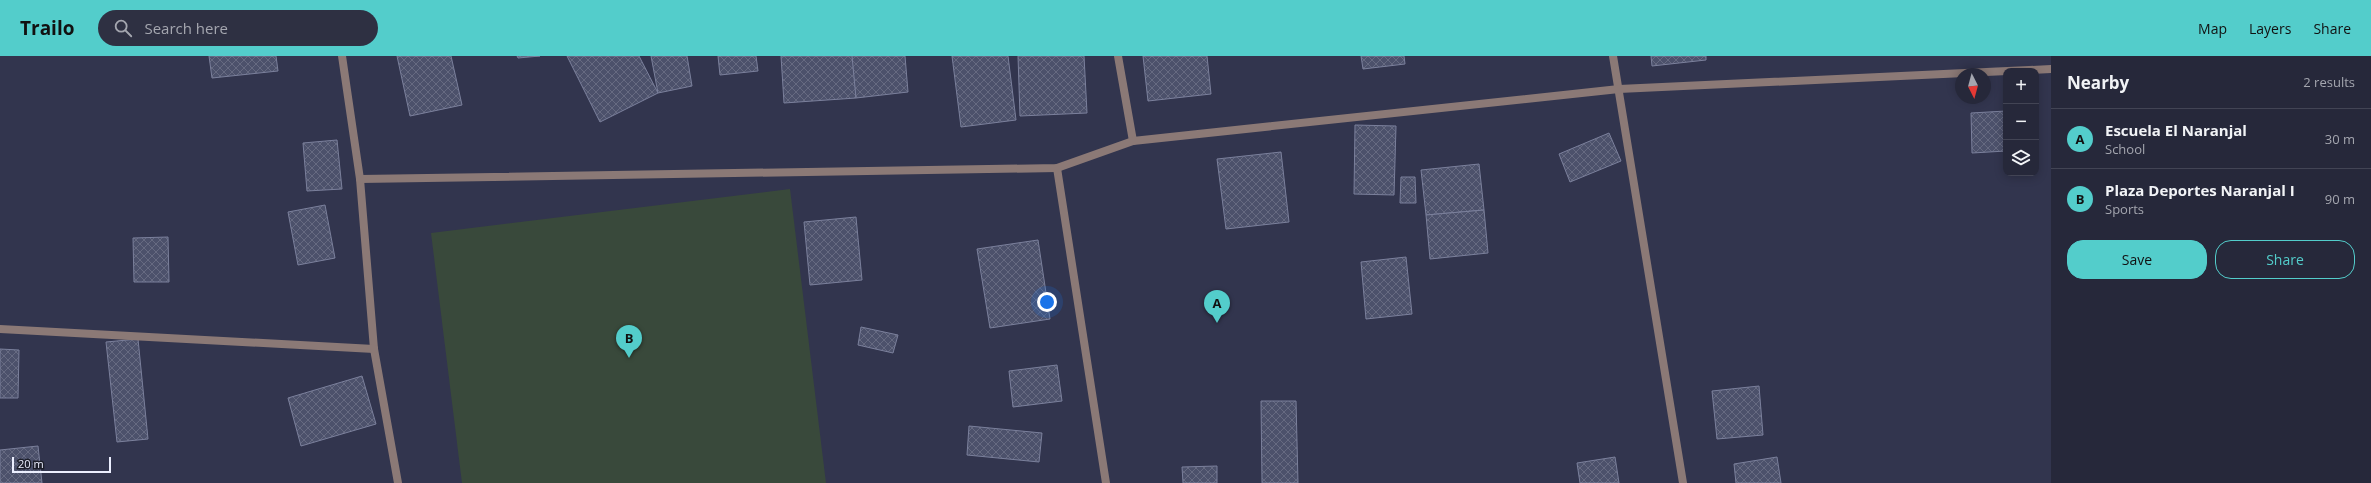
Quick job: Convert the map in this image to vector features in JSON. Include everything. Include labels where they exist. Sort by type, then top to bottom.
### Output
[{"type":"street","points":[[342,56],[360,179],[374,349],[398,483]]},
{"type":"street","points":[[1118,56],[1132,141]]},
{"type":"street","points":[[1613,56],[1683,483]]},
{"type":"street","points":[[360,179],[1057,168],[1132,141],[1619,89],[2051,68]]},
{"type":"street","points":[[1057,168],[1106,483]]},
{"type":"street","points":[[0,328],[374,349]]},
{"type":"green space","points":[[790,189],[826,483],[462,483],[431,233]]},
{"type":"building","points":[[209,56],[276,56],[278,71],[212,78]]},
{"type":"building","points":[[397,56],[451,56],[462,105],[410,116]]},
{"type":"building","points":[[517,56],[540,56],[518,58]]},
{"type":"building","points":[[567,56],[639,56],[658,93],[600,122]]},
{"type":"building","points":[[651,56],[687,56],[692,86],[658,93]]},
{"type":"building","points":[[718,56],[756,56],[758,71],[720,75]]},
{"type":"building","points":[[781,56],[854,56],[856,98],[784,103]]},
{"type":"building","points":[[852,56],[905,56],[908,92],[856,98]]},
{"type":"building","points":[[952,56],[1008,56],[1016,120],[961,127]]},
{"type":"building","points":[[1018,56],[1084,56],[1087,113],[1020,116]]},
{"type":"building","points":[[1143,56],[1207,56],[1211,94],[1148,101]]},
{"type":"building","points":[[1361,56],[1404,56],[1405,64],[1363,69]]},
{"type":"building","points":[[1651,56],[1706,56],[1706,60],[1652,66]]},
{"type":"building","points":[[2003,111],[2003,151],[1972,153],[1971,113]]},
{"type":"building","points":[[1355,125],[1396,126],[1394,195],[1354,194]]},
{"type":"building","points":[[1609,133],[1621,161],[1570,182],[1559,154]]},
{"type":"building","points":[[337,140],[342,189],[307,191],[303,143]]},
{"type":"building","points":[[1281,152],[1289,222],[1226,229],[1217,159]]},
{"type":"building","points":[[1479,164],[1484,210],[1426,215],[1421,170]]},
{"type":"building","points":[[1401,177],[1415,177],[1416,203],[1400,203]]},
{"type":"building","points":[[325,205],[335,258],[298,265],[288,212]]},
{"type":"building","points":[[1484,210],[1488,253],[1430,259],[1426,215]]},
{"type":"building","points":[[856,217],[862,280],[810,285],[804,222]]},
{"type":"building","points":[[168,237],[169,282],[134,282],[133,238]]},
{"type":"building","points":[[1038,240],[1050,319],[990,328],[977,249]]},
{"type":"building","points":[[1406,257],[1412,314],[1366,319],[1361,262]]},
{"type":"building","points":[[861,327],[898,335],[893,353],[858,345]]},
{"type":"building","points":[[138,339],[148,439],[117,442],[106,342]]},
{"type":"building","points":[[0,349],[19,350],[18,398],[0,398]]},
{"type":"building","points":[[1057,365],[1062,401],[1013,407],[1009,371]]},
{"type":"building","points":[[362,376],[376,424],[301,446],[288,398]]},
{"type":"building","points":[[1759,386],[1763,435],[1717,439],[1712,391]]},
{"type":"building","points":[[1261,401],[1296,401],[1298,483],[1262,483]]},
{"type":"building","points":[[969,426],[1042,433],[1039,462],[967,455]]},
{"type":"building","points":[[38,446],[42,483],[0,483],[0,450]]},
{"type":"building","points":[[1615,457],[1619,483],[1580,483],[1577,463]]},
{"type":"building","points":[[1777,457],[1781,483],[1736,483],[1734,464]]},
{"type":"building","points":[[1217,466],[1217,483],[1183,483],[1182,467]]},
{"type":"place","name":"Escuela El Naranjal","points":[[1217,323]]},
{"type":"place","name":"Plaza Deportes Naranjal I","points":[[629,358]]}]
